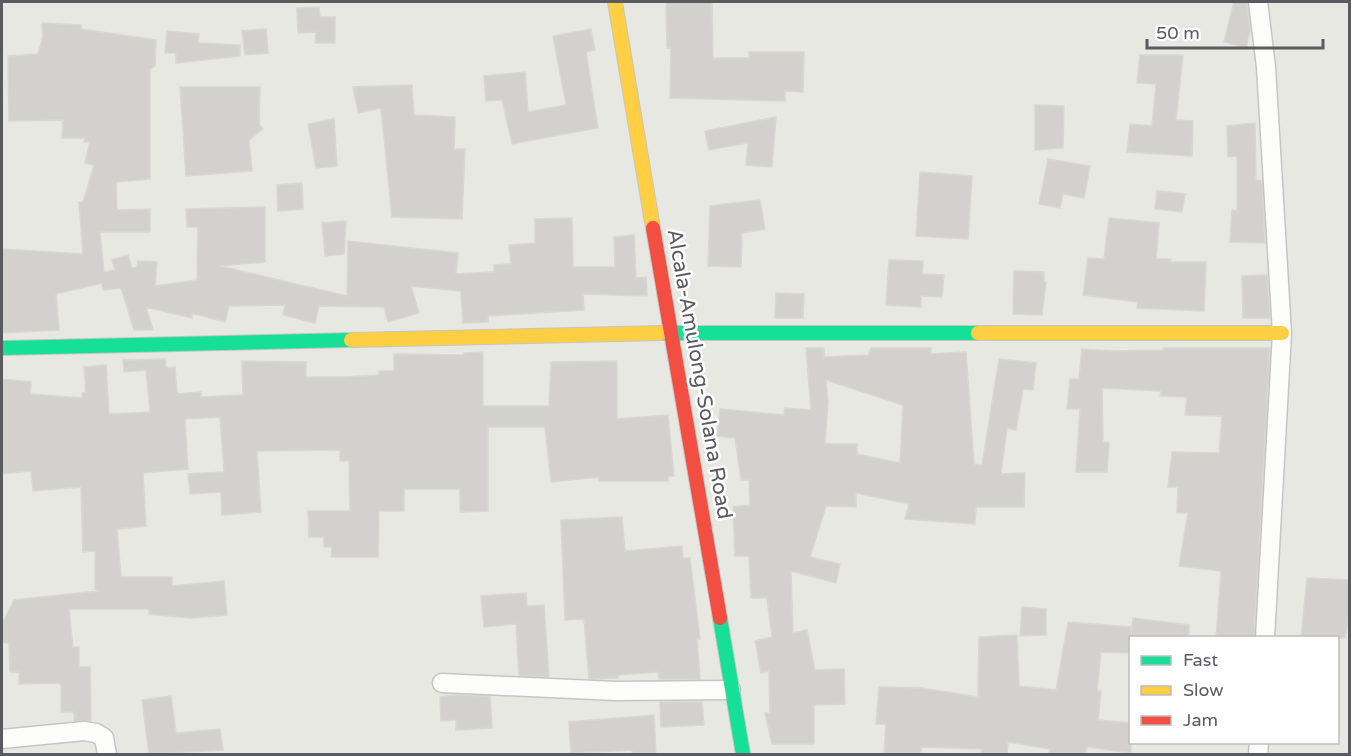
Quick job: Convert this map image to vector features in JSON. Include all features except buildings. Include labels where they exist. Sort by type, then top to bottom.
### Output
[{"type":"street","name":"Alcala-Amulong-Solana Road","points":[[615,2],[743,754]]},
{"type":"street","points":[[1258,2],[1266,67],[1282,333],[1265,636]]},
{"type":"street","points":[[2,348],[672,333],[1282,333]]},
{"type":"street","points":[[442,683],[615,691],[731,690]]},
{"type":"street","points":[[2,739],[96,733],[104,738],[107,754]]},
{"type":"traffic: fast","points":[[662,333],[978,333]]},
{"type":"traffic: fast","points":[[2,348],[351,340]]},
{"type":"traffic: fast","points":[[720,618],[743,754]]},
{"type":"traffic: slow","points":[[615,2],[653,228]]},
{"type":"traffic: slow","points":[[351,340],[662,333]]},
{"type":"traffic: slow","points":[[978,333],[1282,333]]},
{"type":"traffic: jam","points":[[653,228],[720,618]]}]
